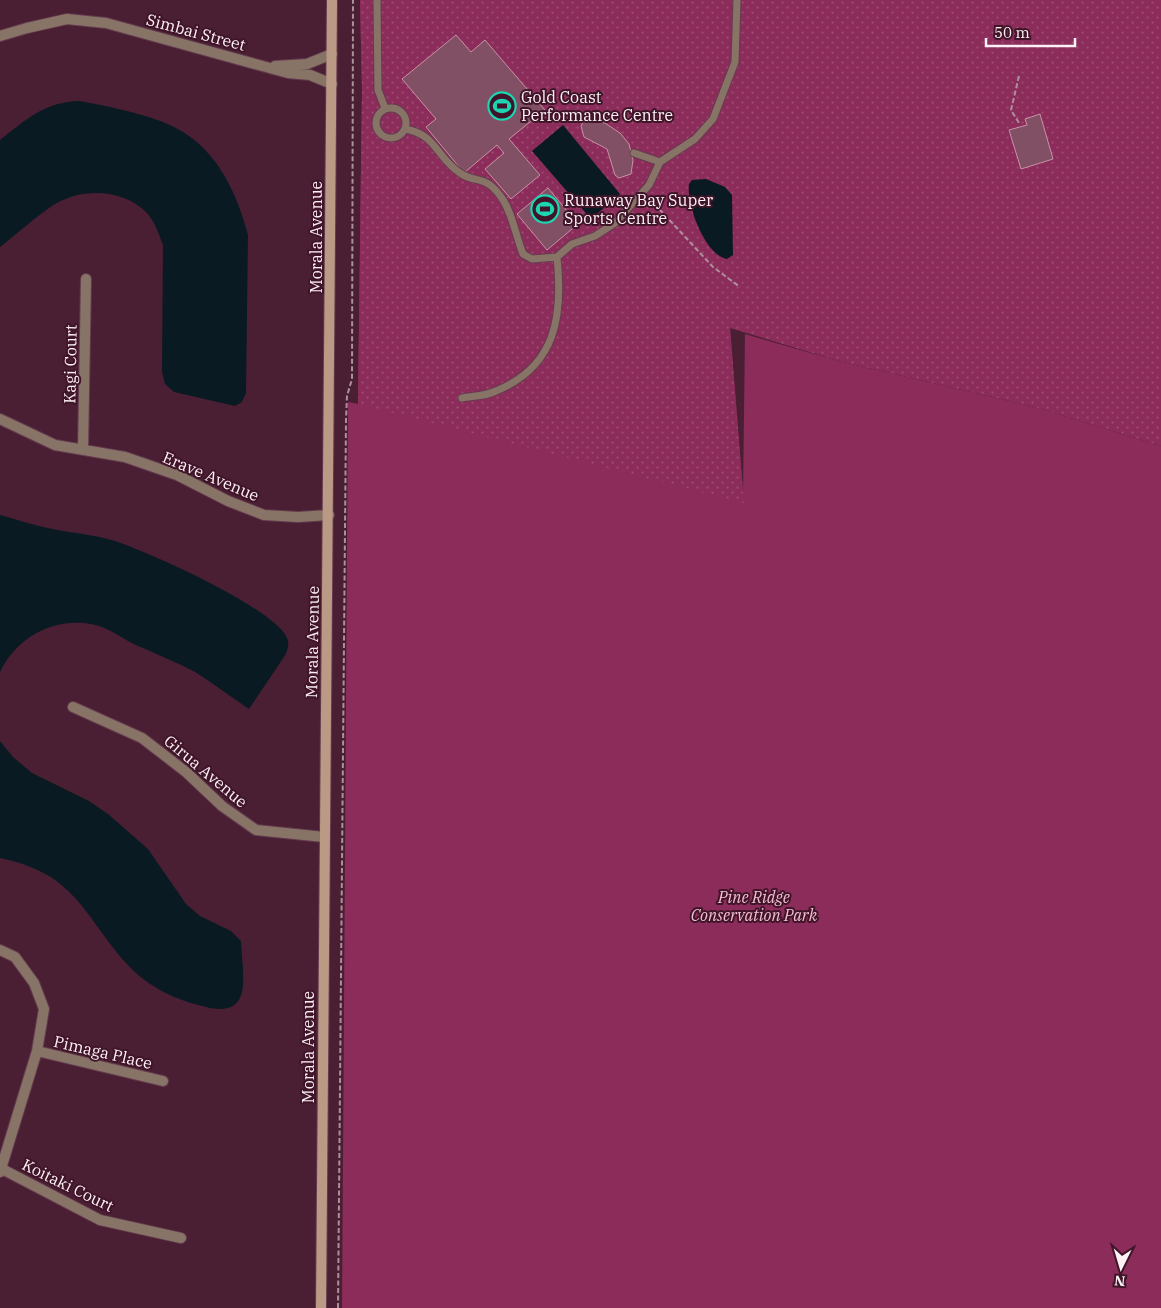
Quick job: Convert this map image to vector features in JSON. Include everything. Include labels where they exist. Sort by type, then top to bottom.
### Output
[{"type":"street","name":"Morala Avenue","points":[[323,1308],[324,837],[329,515],[332,0]]},
{"type":"street","name":"Simbai Street","points":[[0,36],[67,19],[106,23],[288,73],[310,75],[332,84]]},
{"type":"street","name":"Simbai Street","points":[[267,67],[307,64],[332,54]]},
{"type":"street","name":"Kagi Court","points":[[84,450],[86,279]]},
{"type":"street","name":"Erave Avenue","points":[[0,419],[55,445],[125,458],[177,475],[228,501],[264,515],[298,518],[329,515]]},
{"type":"street","name":"Girua Avenue","points":[[73,707],[142,738],[186,772],[222,806],[256,830],[324,837]]},
{"type":"street","points":[[0,950],[15,957],[25,970],[34,983],[44,1009],[37,1051],[1,1170]]},
{"type":"street","name":"Pimaga Place","points":[[37,1051],[163,1081]]},
{"type":"street","name":"Koitaki Court","points":[[1,1170],[100,1220],[181,1238]]},
{"type":"lane","points":[[377,0],[378,90],[385,108]]},
{"type":"lane","points":[[405,129],[417,131],[427,137],[462,175],[483,180],[495,190],[506,203],[523,254],[532,259],[557,257],[572,244],[595,236],[615,223],[644,192],[660,162],[695,139],[713,119],[735,62],[737,0]]},
{"type":"lane","points":[[391,107],[402,111],[406,119],[405,129],[394,138],[381,135],[375,125],[376,119],[385,108],[391,107]]},
{"type":"lane","points":[[634,153],[660,162]]},
{"type":"lane","points":[[462,398],[495,392],[521,379],[540,359],[556,329],[561,294],[557,257]]},
{"type":"path","points":[[338,1308],[346,419],[347,396],[352,380],[353,0]]},
{"type":"path","points":[[1019,76],[1012,110],[1020,123]]},
{"type":"path","points":[[644,192],[713,268],[740,287]]},
{"type":"green space","name":"Pine Ridge Conservation Park","points":[[360,0],[730,328],[743,495],[745,334],[839,361],[1035,407],[1161,446],[1161,1308],[342,1308],[348,402],[358,404],[362,90]]},
{"type":"green space","points":[[360,0],[1161,0],[1161,446],[1035,407],[839,361],[730,328],[744,503],[358,404],[362,90]]},
{"type":"water","points":[[80,101],[142,115],[176,128],[190,137],[214,160],[231,188],[248,235],[246,393],[242,402],[235,406],[174,392],[165,384],[162,372],[163,245],[150,217],[138,205],[127,199],[102,193],[88,193],[75,196],[52,206],[0,247],[0,140],[46,108],[67,102]]},
{"type":"water","points":[[563,125],[620,194],[591,219],[532,151]]},
{"type":"water","points":[[706,179],[725,187],[732,195],[733,255],[727,259],[711,248],[705,239],[691,204],[689,184],[692,180]]},
{"type":"water","points":[[0,515],[42,527],[115,541],[180,568],[234,596],[275,624],[288,640],[286,654],[249,709],[195,672],[136,645],[109,630],[91,624],[63,624],[37,633],[16,649],[0,672]]},
{"type":"water","points":[[0,741],[13,757],[32,773],[89,801],[108,814],[148,849],[186,904],[200,916],[231,931],[241,941],[243,980],[239,1000],[232,1006],[222,1009],[206,1007],[184,1001],[153,986],[127,964],[87,912],[59,883],[31,867],[0,858]]},
{"type":"building","points":[[456,35],[471,52],[485,40],[545,110],[509,139],[540,175],[511,199],[485,169],[504,153],[497,145],[464,173],[426,127],[436,119],[402,79]]},
{"type":"building","points":[[1040,114],[1053,159],[1021,169],[1009,130],[1027,125],[1025,119]]},
{"type":"building","points":[[587,120],[605,123],[620,133],[629,144],[633,160],[631,174],[619,178],[615,175],[607,149],[584,137],[581,126]]},
{"type":"building","points":[[548,188],[578,224],[547,250],[517,214]]},
{"type":"place","name":"Gold Coast Performance Centre","points":[[502,106]]},
{"type":"place","name":"Runaway Bay Super Sports Centre","points":[[545,209]]}]
